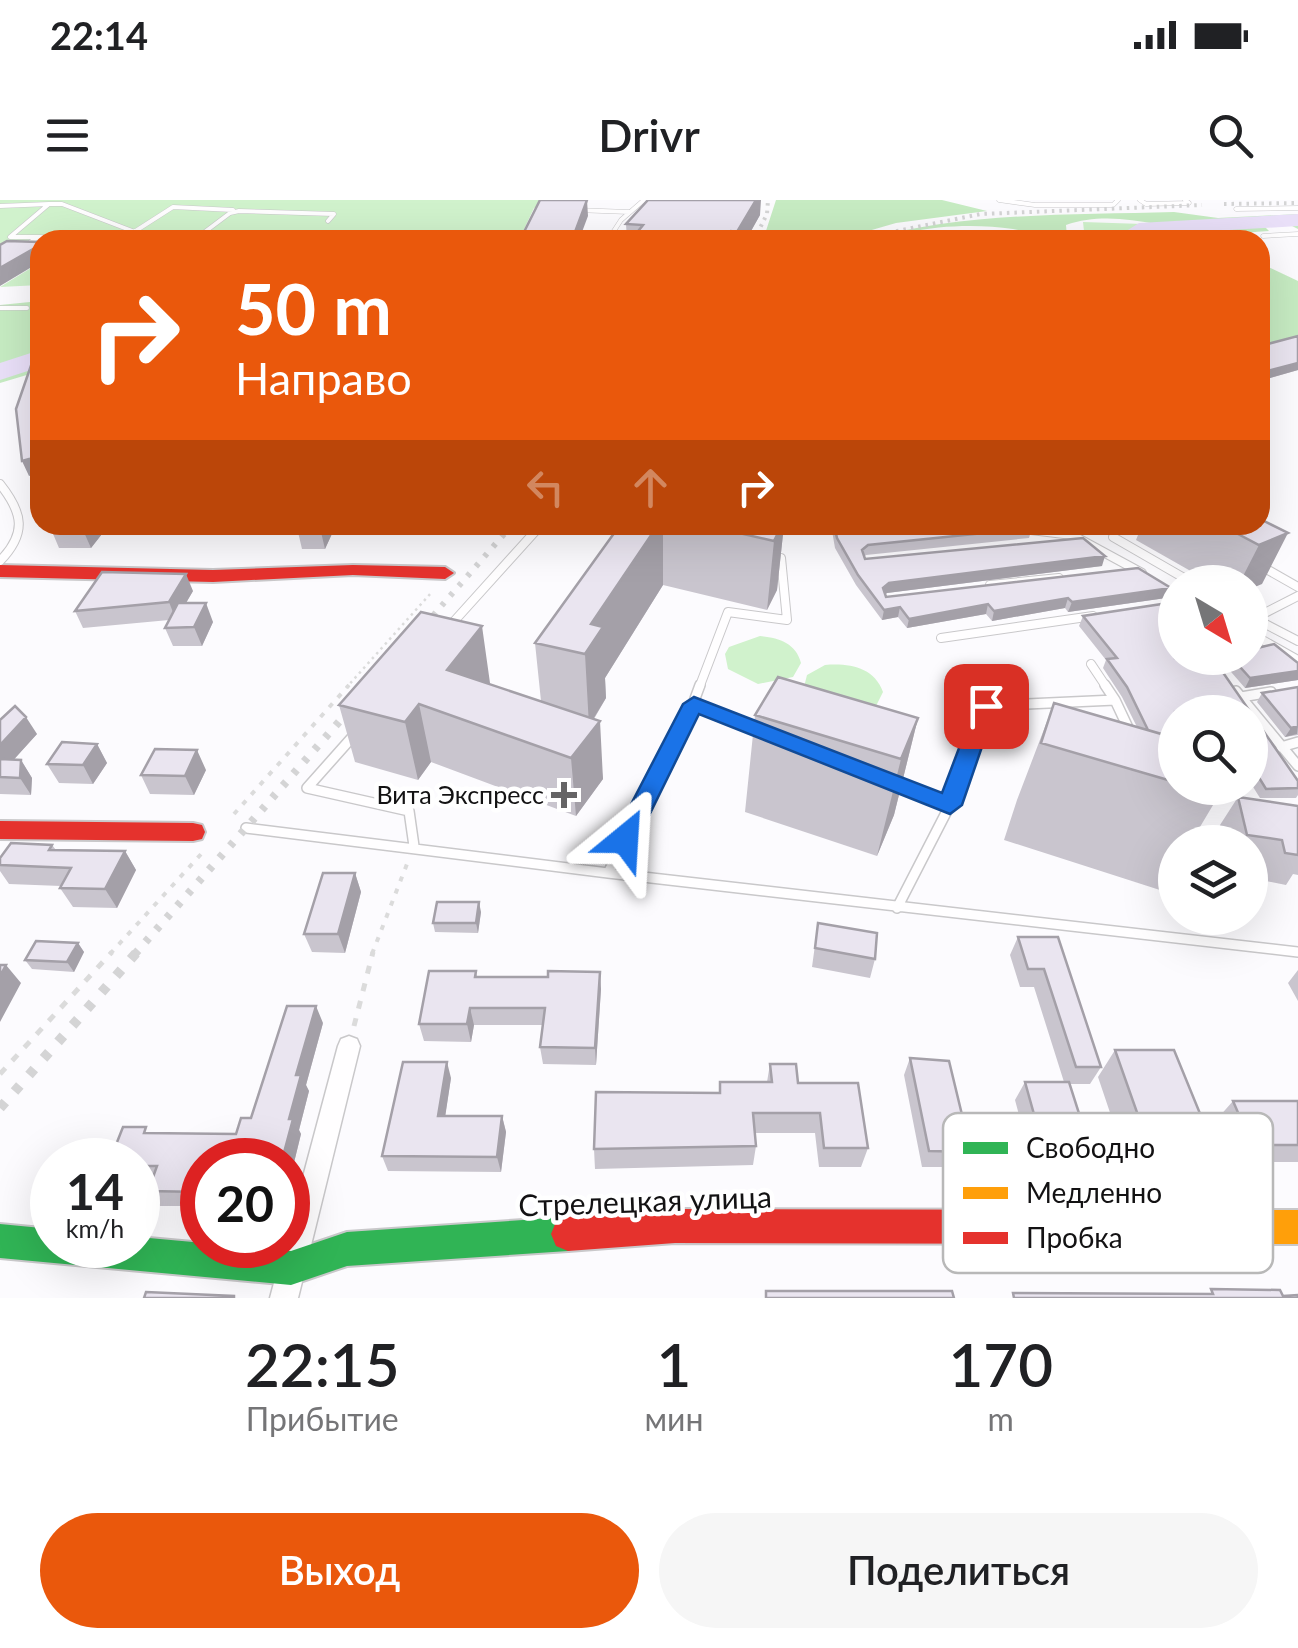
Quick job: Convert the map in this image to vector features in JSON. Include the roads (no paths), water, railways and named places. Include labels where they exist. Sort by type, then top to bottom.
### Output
[{"type":"street","points":[[0,571],[213,576],[353,570],[445,573]]},
{"type":"street","points":[[0,830],[201,840]]},
{"type":"street","points":[[310,1195],[349,1046]]},
{"type":"street","name":"Стрелецкая улица","points":[[310,1262],[347,1249],[675,1226],[943,1226]]},
{"type":"street","name":"Стрелецкая улица","points":[[0,1240],[180,1257]]},
{"type":"street","points":[[284,1298],[291,1268]]},
{"type":"lane","points":[[615,230],[628,212],[644,200]]},
{"type":"lane","points":[[1000,200],[1090,206],[1113,205],[1118,200]]},
{"type":"lane","points":[[1050,200],[1056,205]]},
{"type":"lane","points":[[1083,200],[1090,206]]},
{"type":"lane","points":[[1140,200],[1146,204],[1190,203],[1185,200]]},
{"type":"lane","points":[[10,236],[49,204]]},
{"type":"lane","points":[[0,206],[62,204],[130,230]]},
{"type":"lane","points":[[138,230],[173,207],[334,214],[328,222]]},
{"type":"lane","points":[[1236,209],[1298,208]]},
{"type":"lane","points":[[207,230],[230,213],[246,210]]},
{"type":"lane","points":[[560,210],[628,212]]},
{"type":"lane","points":[[1270,236],[1298,234]]},
{"type":"lane","points":[[0,237],[30,237]]},
{"type":"lane","points":[[0,246],[23,247],[30,243]]},
{"type":"lane","points":[[0,308],[28,308]]},
{"type":"lane","points":[[0,484],[20,514],[22,527],[16,546],[0,561]]},
{"type":"lane","points":[[440,637],[532,535]]},
{"type":"lane","points":[[1074,535],[1149,577]]},
{"type":"lane","points":[[1113,538],[1161,565]]},
{"type":"lane","points":[[1048,544],[1082,540]]},
{"type":"lane","points":[[608,873],[694,704],[728,612],[787,620],[781,558],[762,554]]},
{"type":"lane","points":[[1246,558],[1298,587]]},
{"type":"lane","points":[[1116,572],[1136,570]]},
{"type":"lane","points":[[980,587],[1077,578]]},
{"type":"lane","points":[[1268,610],[1298,596]]},
{"type":"lane","points":[[942,638],[1097,616]]},
{"type":"lane","points":[[1268,626],[1298,642]]},
{"type":"lane","points":[[1268,645],[1298,660]]},
{"type":"lane","points":[[1092,664],[1115,700],[1138,749]]},
{"type":"lane","points":[[1231,685],[1238,695]]},
{"type":"lane","points":[[1251,695],[1279,690]]},
{"type":"lane","points":[[897,908],[950,805],[986,706],[1115,700]]},
{"type":"lane","points":[[694,704],[785,740]]},
{"type":"lane","points":[[367,720],[307,788],[408,810],[414,846]]},
{"type":"lane","points":[[1268,732],[1298,766]]},
{"type":"lane","points":[[1280,747],[1298,742]]},
{"type":"lane","points":[[876,776],[950,805]]},
{"type":"lane","points":[[246,828],[897,908],[1298,952]]},
{"type":"waterway","points":[[1138,230],[1298,220]]},
{"type":"waterway","points":[[0,372],[30,362]]},
{"type":"railway","points":[[759,230],[767,214],[768,200]]},
{"type":"railway","points":[[1224,204],[1298,203]]},
{"type":"railway","points":[[902,230],[981,214],[1202,205]]},
{"type":"railway","points":[[416,635],[503,535]]},
{"type":"railway","points":[[135,954],[360,698]]},
{"type":"railway","points":[[0,1108],[137,952]]},
{"type":"place","name":"Вита Экспресс","points":[[564,795]]}]
